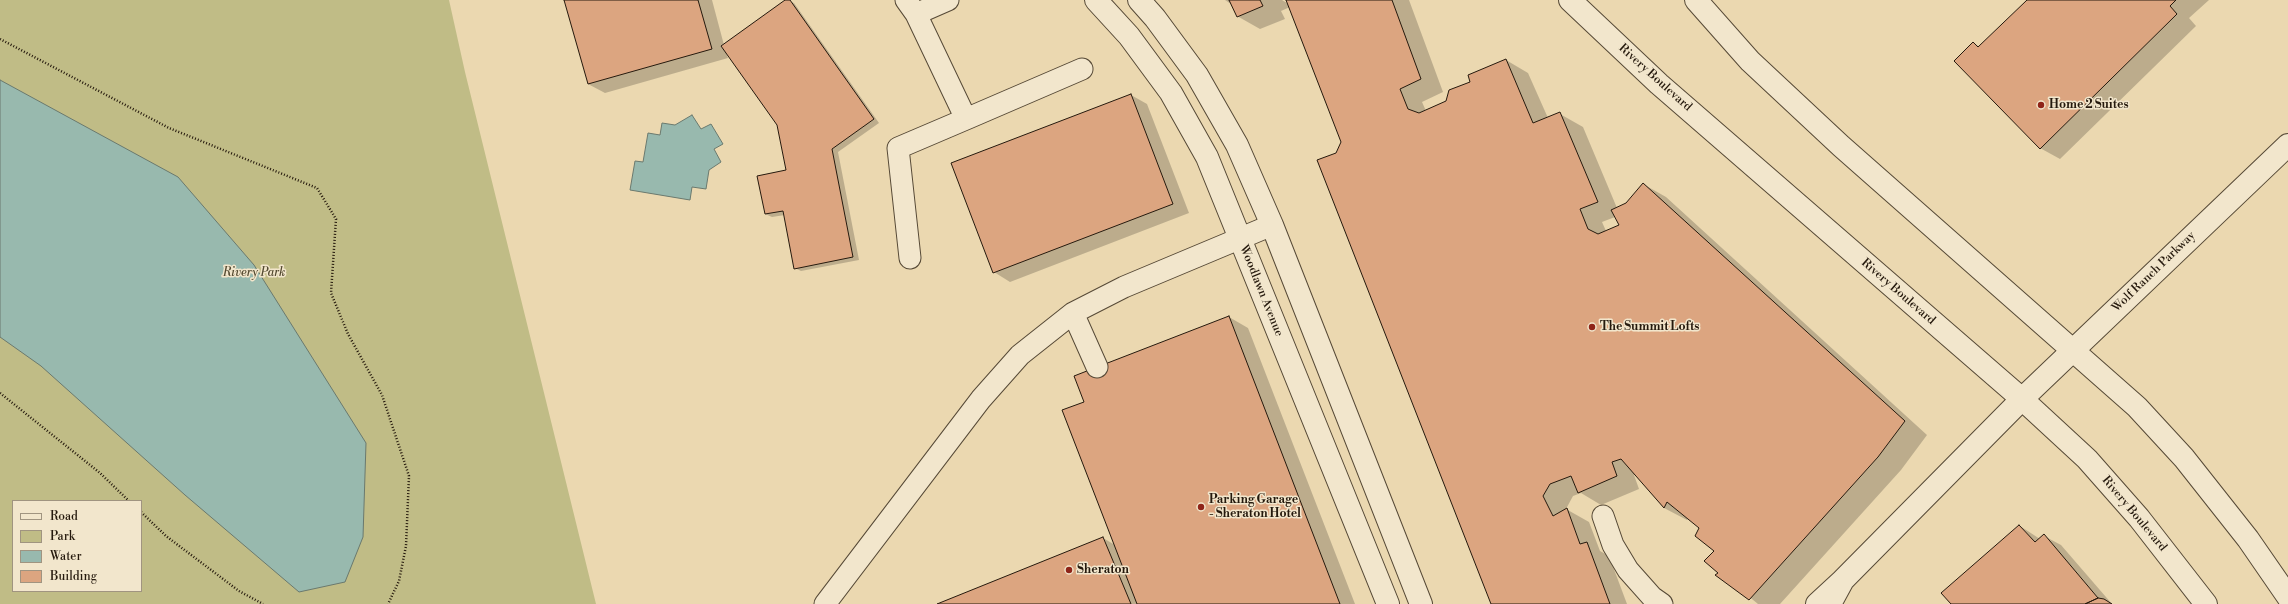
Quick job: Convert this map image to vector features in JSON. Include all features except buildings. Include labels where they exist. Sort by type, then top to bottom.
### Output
[{"type":"street","name":"Woodlawn Avenue","points":[[1096,0],[1129,36],[1171,93],[1207,157],[1388,604]]},
{"type":"street","points":[[1139,0],[1155,18],[1197,75],[1237,145],[1272,225],[1421,604]]},
{"type":"street","name":"Rivery Boulevard","points":[[1570,0],[1659,84],[2022,399],[2087,460],[2139,518],[2206,604]]},
{"type":"street","points":[[1696,0],[1750,61],[1841,146],[2137,407],[2184,458],[2248,539],[2288,597]]},
{"type":"street","name":"Wolf Ranch Parkway","points":[[1843,580],[2073,349],[2288,145]]},
{"type":"street","points":[[1817,604],[1843,580]]},
{"type":"street","points":[[1830,604],[1843,580]]},
{"type":"lane","points":[[948,0],[911,7],[966,119]]},
{"type":"lane","points":[[910,258],[898,148],[1082,69]]},
{"type":"lane","points":[[825,604],[981,399],[1020,355],[1073,313],[1124,287],[1272,225]]},
{"type":"lane","points":[[1073,313],[1097,367]]},
{"type":"lane","points":[[1603,516],[1613,545],[1628,570],[1652,597],[1662,604]]},
{"type":"path","points":[[0,39],[170,128],[317,188],[336,219],[331,293],[348,334],[382,395],[409,476],[406,546],[399,581],[388,604]]},
{"type":"path","points":[[0,393],[100,474],[128,500]]},
{"type":"path","points":[[142,513],[166,536],[239,592],[263,604]]},
{"type":"green space","name":"Rivery Park","points":[[0,0],[449,0],[465,72],[596,604],[0,604]]},
{"type":"water","points":[[0,80],[178,177],[254,265],[366,443],[363,537],[345,582],[299,592],[185,495],[41,366],[0,337]]},
{"type":"water","points":[[692,115],[701,129],[711,124],[723,144],[714,149],[721,162],[709,170],[706,189],[692,187],[690,200],[630,190],[635,161],[643,162],[648,133],[660,135],[662,123],[675,125]]},
{"type":"place","name":"Home 2 Suites","points":[[2041,105]]},
{"type":"place","name":"The Summit Lofts","points":[[1592,327]]},
{"type":"place","name":"Parking Garage - Sheraton Hotel","points":[[1201,507]]},
{"type":"place","name":"Sheraton","points":[[1069,570]]}]
